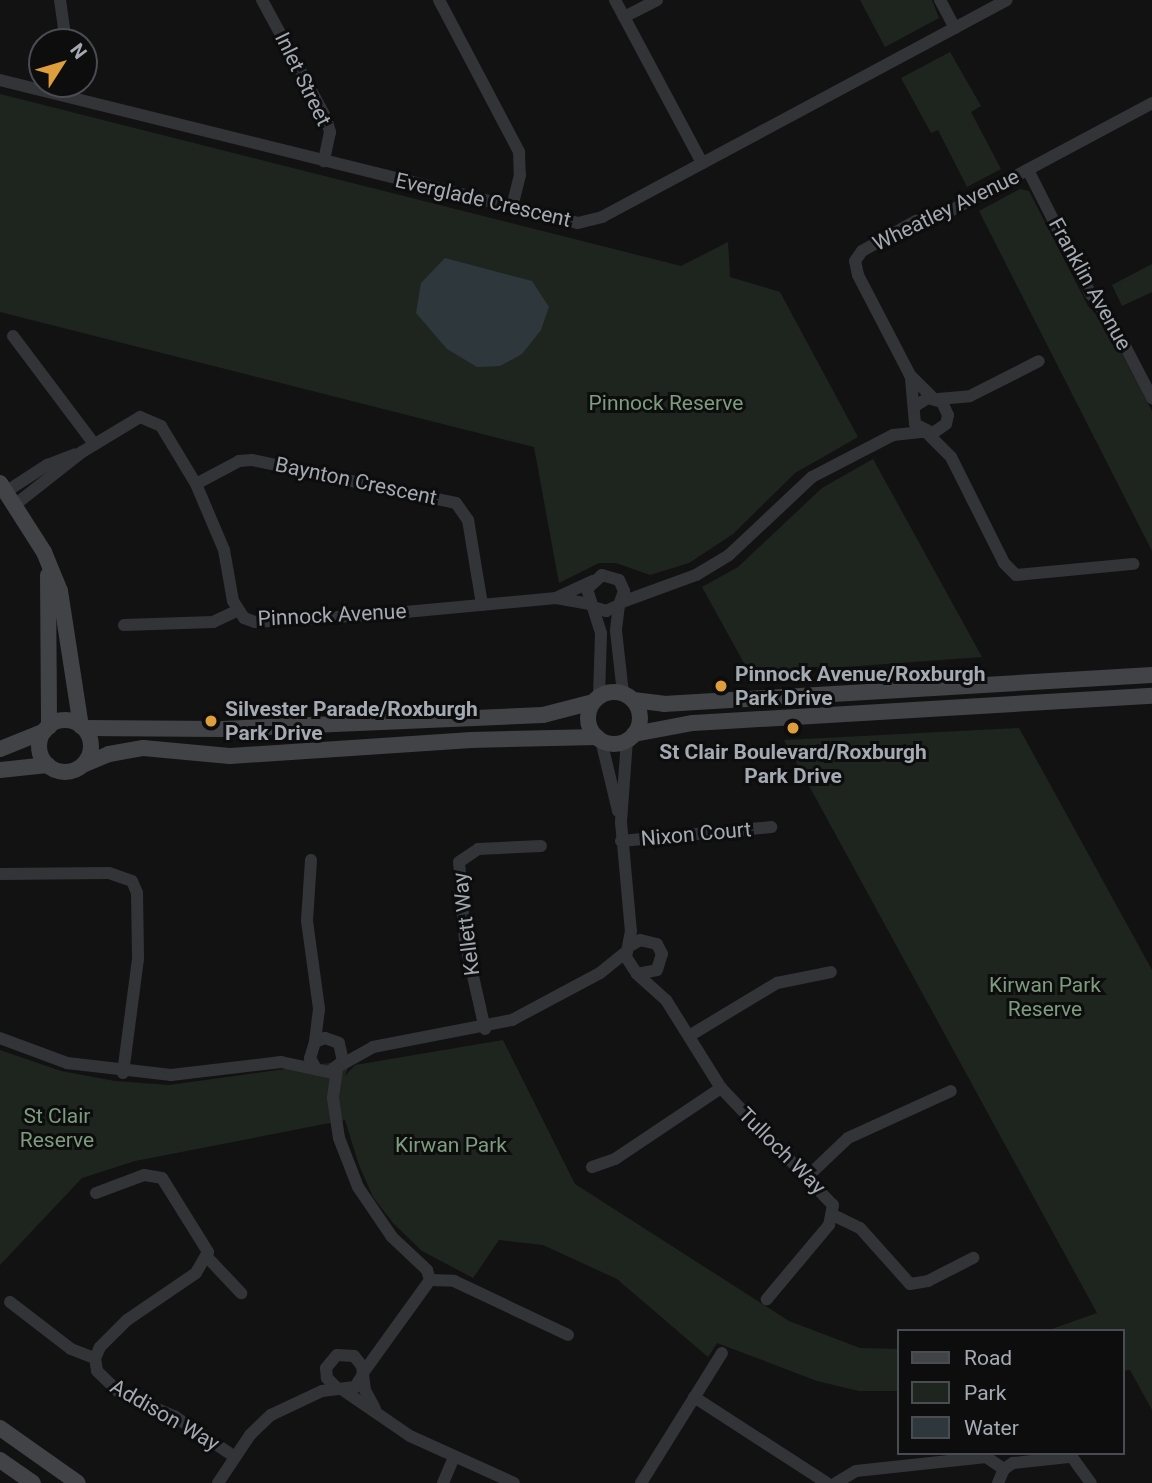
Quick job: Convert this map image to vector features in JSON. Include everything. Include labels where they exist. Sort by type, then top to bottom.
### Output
[{"type":"street","points":[[60,0],[64,28]]},
{"type":"street","name":"Inlet Street","points":[[262,0],[326,118],[330,132],[324,161]]},
{"type":"street","points":[[439,0],[519,152],[520,175],[512,208]]},
{"type":"street","points":[[615,0],[702,163]]},
{"type":"street","points":[[624,17],[657,0]]},
{"type":"street","points":[[940,0],[954,28]]},
{"type":"street","name":"Everglade Crescent","points":[[92,98],[324,161],[512,208],[586,223],[1007,0]]},
{"type":"street","name":"Everglade Crescent","points":[[0,79],[28,84]]},
{"type":"street","name":"Wheatley Avenue","points":[[951,457],[945,405],[910,375],[858,275],[855,261],[873,244],[1028,170],[1152,103]]},
{"type":"street","name":"Franklin Avenue","points":[[1028,170],[1090,293],[1113,323],[1152,398]]},
{"type":"street","points":[[13,337],[94,444]]},
{"type":"street","points":[[893,435],[925,433],[947,422],[970,396],[1039,361]]},
{"type":"street","name":"Wheatley Avenue","points":[[910,375],[914,410]]},
{"type":"street","points":[[592,605],[606,611],[696,575],[729,555],[812,477],[893,435],[914,410],[935,398],[970,396]]},
{"type":"street","points":[[914,410],[925,433],[951,457],[1004,563],[1016,575],[1133,564]]},
{"type":"street","name":"Pinnock Avenue","points":[[8,493],[47,465],[82,452],[127,422],[140,417],[161,426],[196,484],[224,550],[237,611],[255,622],[556,598],[592,605]]},
{"type":"street","name":"Baynton Crescent","points":[[196,484],[239,461],[252,460],[456,503],[468,520],[482,605]]},
{"type":"street","points":[[8,493],[44,552],[66,612],[83,727],[91,743],[83,765]]},
{"type":"street","points":[[44,552],[50,589],[47,729],[40,752],[48,765]]},
{"type":"street","points":[[621,822],[599,738],[589,716],[596,699],[603,654],[587,594],[592,581],[602,575],[637,587],[661,587]]},
{"type":"street","points":[[618,580],[624,590],[616,632],[628,696],[640,720],[630,737],[621,822],[630,912],[627,963],[635,973]]},
{"type":"street","name":"Pinnock Avenue","points":[[556,598],[592,581]]},
{"type":"street","points":[[124,625],[213,622],[237,611]]},
{"type":"street","points":[[0,749],[61,721],[83,727],[222,729],[468,716],[543,715],[596,699],[628,696],[664,704],[1152,675]]},
{"type":"street","points":[[0,770],[48,765],[70,772],[109,754],[143,748],[230,756],[471,740],[630,737],[693,723],[1152,695]]},
{"type":"street","name":"Nixon Court","points":[[621,841],[771,827]]},
{"type":"street","name":"Kellett Way","points":[[485,1029],[465,941],[459,862],[478,849],[541,846]]},
{"type":"street","points":[[311,860],[307,921],[319,1009],[310,1058],[334,1098]]},
{"type":"street","points":[[0,874],[109,873],[132,881],[137,893],[138,959],[123,1073]]},
{"type":"street","points":[[600,973],[653,974],[660,966],[662,954],[630,912]]},
{"type":"street","points":[[281,1062],[313,1044],[337,1041],[373,1047],[485,1029],[539,1008],[600,973],[640,940],[652,941]]},
{"type":"street","name":"Tulloch Way","points":[[660,966],[666,1000]]},
{"type":"street","points":[[688,1036],[777,983],[831,972]]},
{"type":"street","name":"Tulloch Way","points":[[635,973],[666,1000],[721,1088],[827,1194],[833,1215],[767,1300]]},
{"type":"street","points":[[319,1009],[344,1056],[339,1067],[334,1098],[339,1138],[358,1187],[392,1237],[427,1270],[430,1280]]},
{"type":"street","points":[[0,1038],[66,1063],[123,1073],[171,1075],[281,1062],[318,1070],[339,1067],[373,1047]]},
{"type":"street","points":[[592,1167],[615,1159],[721,1088]]},
{"type":"street","points":[[808,1176],[848,1138],[951,1091]]},
{"type":"street","points":[[96,1193],[145,1175],[162,1178],[205,1243],[207,1257],[241,1293]]},
{"type":"street","points":[[833,1215],[860,1228],[909,1284],[928,1281],[973,1258]]},
{"type":"street","name":"Addison Way","points":[[207,1257],[196,1273],[127,1320],[95,1358],[97,1371],[120,1393],[174,1416],[234,1457]]},
{"type":"street","points":[[430,1280],[454,1282],[568,1335]]},
{"type":"street","points":[[218,1481],[234,1457],[271,1415],[295,1401],[355,1387],[386,1338],[430,1280]]},
{"type":"street","points":[[9,1302],[71,1349],[95,1358]]},
{"type":"street","points":[[295,1401],[332,1358],[386,1338]]},
{"type":"street","points":[[641,1483],[722,1353]]},
{"type":"street","points":[[348,1354],[359,1361],[379,1416]]},
{"type":"street","points":[[326,1368],[327,1378],[340,1390],[379,1416],[454,1457],[514,1483]]},
{"type":"street","points":[[694,1397],[827,1483]]},
{"type":"street","points":[[0,1428],[78,1483]]},
{"type":"street","points":[[998,1483],[1004,1469],[1013,1463],[1069,1455],[1091,1483]]},
{"type":"street","points":[[443,1483],[454,1457]]},
{"type":"street","points":[[836,1483],[856,1471],[986,1457],[1004,1469]]},
{"type":"street","points":[[0,1460],[33,1483]]},
{"type":"green space","points":[[860,0],[932,0],[939,18],[885,47]]},
{"type":"green space","points":[[950,52],[981,106],[971,112],[1001,169],[967,187],[938,130],[931,133],[901,78]]},
{"type":"green space","name":"Pinnock Reserve","points":[[0,94],[681,266],[728,242],[730,277],[780,292],[858,437],[795,473],[733,534],[689,563],[650,575],[616,563],[599,563],[559,583],[534,447],[0,312]]},
{"type":"green space","points":[[1020,189],[1029,191],[1088,306],[1107,326],[1152,411],[1152,551],[979,211]]},
{"type":"green space","points":[[1152,264],[1152,292],[1122,306],[1112,285]]},
{"type":"green space","points":[[873,459],[982,657],[750,674],[702,587],[738,567],[822,488]]},
{"type":"green space","name":"Kirwan Park Reserve","points":[[1019,728],[1152,970],[1152,1410],[1130,1370],[1124,1371],[1124,1329],[1052,1329],[1097,1313],[784,740]]},
{"type":"green space","name":"Kirwan Park","points":[[503,1040],[575,1184],[789,1321],[860,1348],[897,1349],[897,1391],[859,1391],[817,1381],[717,1343],[708,1357],[617,1279],[543,1245],[499,1240],[473,1278],[422,1251],[393,1223],[373,1197],[359,1165],[345,1120],[135,1161],[82,1178],[0,1265],[0,1050],[61,1071],[115,1081],[169,1085],[351,1060],[345,1076],[355,1065]]},
{"type":"water","points":[[445,258],[532,281],[549,307],[541,330],[522,354],[500,366],[477,367],[447,349],[416,313],[421,283]]},
{"type":"place","name":"Pinnock Avenue/Roxburgh Park Drive","points":[[721,686]]},
{"type":"place","name":"Silvester Parade/Roxburgh Park Drive","points":[[211,721]]},
{"type":"place","name":"St Clair Boulevard/Roxburgh Park Drive","points":[[793,728]]},
{"type":"park label","name":"St Clair Reserve","points":[[57,1128]]}]
